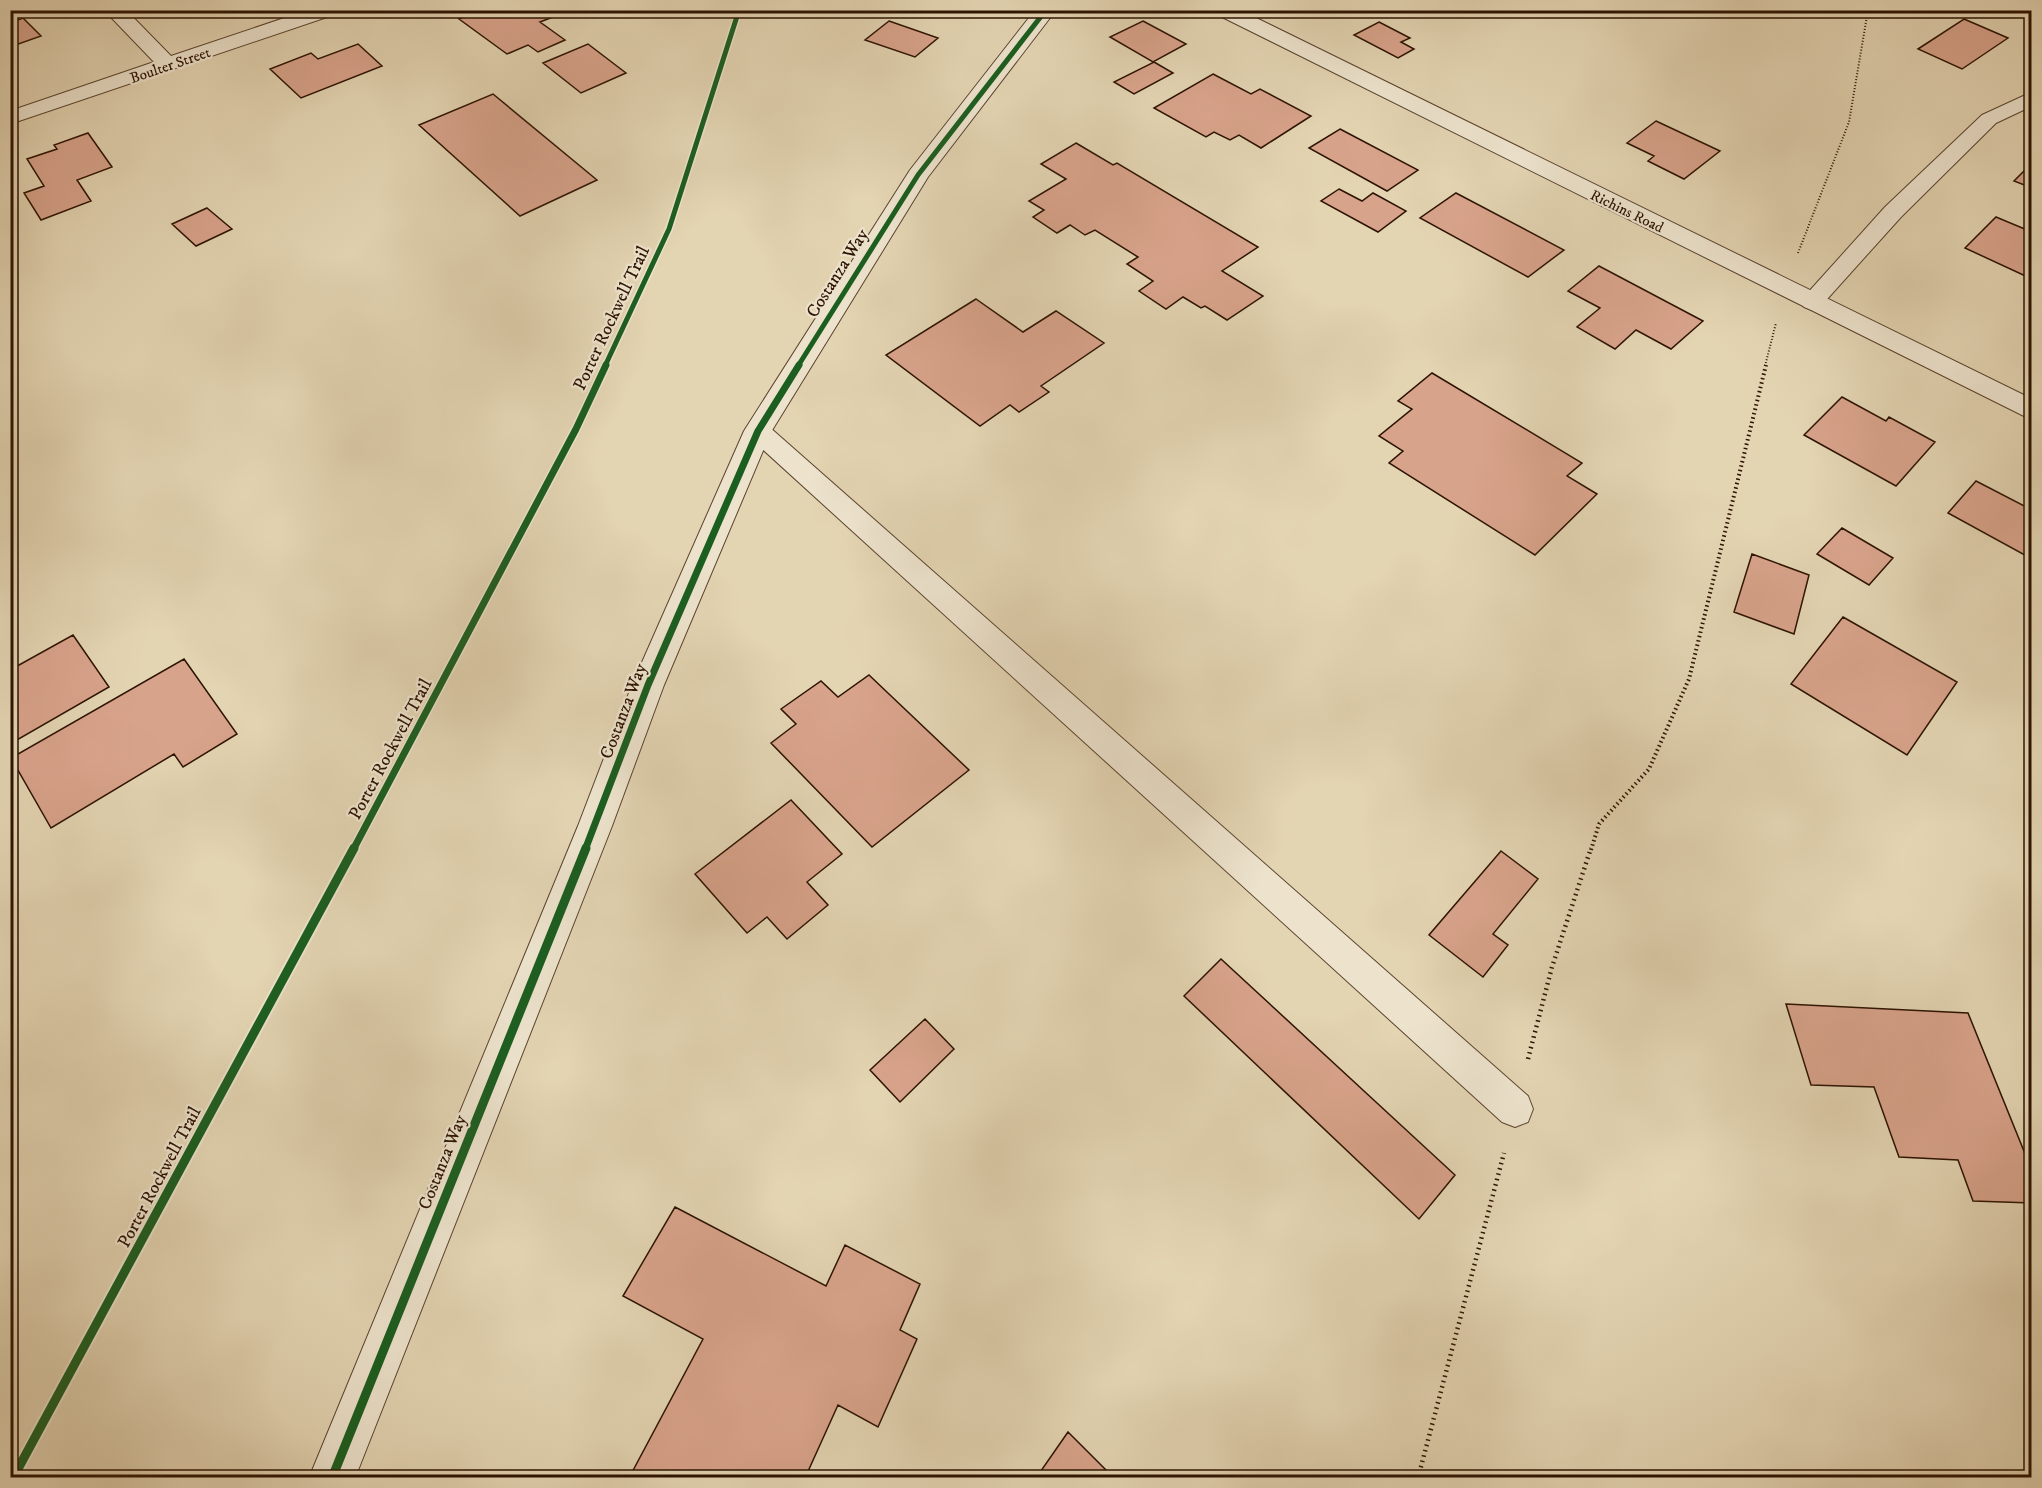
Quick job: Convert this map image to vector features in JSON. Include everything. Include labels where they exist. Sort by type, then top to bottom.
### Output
[{"type":"street","points":[[114,10],[168,65]]},
{"type":"street","name":"Boulter Street","points":[[10,118],[329,10]]},
{"type":"street","name":"Costanza Way","points":[[332,1478],[595,826],[648,685],[758,430],[918,175],[1046,10]]},
{"type":"street","name":"Richins Road","points":[[1223,10],[2031,411]]},
{"type":"lane","points":[[1812,302],[1893,212],[1989,119],[2028,103]]},
{"type":"lane","points":[[758,430],[1515,1109]]},
{"type":"path","points":[[1418,1478],[1552,967],[1599,824],[1649,769],[1689,679],[1784,288],[1849,122],[1868,10]]},
{"type":"building","points":[[481,10],[551,10],[558,15],[540,22],[565,40],[538,52],[528,45],[507,54],[459,19]]},
{"type":"building","points":[[23,18],[41,36],[10,47],[10,23]]},
{"type":"building","points":[[1964,19],[2008,38],[1962,69],[1918,49]]},
{"type":"building","points":[[889,21],[938,38],[915,57],[865,40]]},
{"type":"building","points":[[1143,21],[1186,44],[1153,62],[1110,37]]},
{"type":"building","points":[[1379,22],[1410,38],[1401,42],[1414,49],[1398,58],[1354,35]]},
{"type":"building","points":[[358,44],[382,66],[301,98],[270,69],[311,53],[318,59]]},
{"type":"building","points":[[588,44],[626,73],[581,93],[543,63]]},
{"type":"building","points":[[1154,62],[1173,73],[1134,94],[1114,82]]},
{"type":"building","points":[[1213,74],[1251,94],[1260,89],[1311,116],[1261,148],[1239,135],[1230,140],[1214,132],[1206,137],[1154,108]]},
{"type":"building","points":[[493,94],[597,180],[520,216],[419,125]]},
{"type":"building","points":[[1656,121],[1720,151],[1684,179],[1648,161],[1654,156],[1627,143]]},
{"type":"building","points":[[1340,129],[1418,170],[1387,191],[1309,148]]},
{"type":"building","points":[[88,133],[112,167],[77,180],[91,201],[41,220],[24,193],[44,186],[27,159],[57,149],[54,145]]},
{"type":"building","points":[[1076,143],[1113,165],[1117,163],[1258,247],[1222,271],[1263,296],[1227,320],[1205,306],[1201,308],[1183,297],[1166,309],[1139,291],[1153,281],[1127,264],[1138,257],[1095,230],[1085,235],[1070,225],[1057,233],[1033,217],[1044,210],[1029,201],[1066,179],[1041,164]]},
{"type":"building","points":[[2032,163],[2032,188],[2014,181]]},
{"type":"building","points":[[1339,189],[1362,201],[1373,193],[1406,211],[1378,232],[1321,201]]},
{"type":"building","points":[[1456,193],[1564,250],[1528,277],[1420,218]]},
{"type":"building","points":[[207,208],[232,229],[196,246],[172,224]]},
{"type":"building","points":[[1996,217],[2032,232],[2032,279],[1965,248]]},
{"type":"building","points":[[1599,266],[1703,321],[1671,349],[1636,330],[1615,349],[1577,327],[1600,308],[1568,291]]},
{"type":"building","points":[[976,299],[1023,332],[1056,311],[1104,343],[1041,386],[1049,392],[1019,412],[1010,405],[980,426],[886,355]]},
{"type":"building","points":[[1432,373],[1582,463],[1567,476],[1597,494],[1535,555],[1389,463],[1403,451],[1379,436],[1412,409],[1398,401]]},
{"type":"building","points":[[1842,397],[1886,421],[1889,417],[1935,442],[1896,486],[1804,435]]},
{"type":"building","points":[[1976,481],[2032,510],[2032,559],[1948,513]]},
{"type":"building","points":[[1842,528],[1893,558],[1869,585],[1817,554]]},
{"type":"building","points":[[1752,554],[1809,575],[1794,634],[1734,612]]},
{"type":"building","points":[[1843,617],[1957,682],[1907,755],[1791,684]]},
{"type":"building","points":[[73,635],[109,687],[10,744],[10,670]]},
{"type":"building","points":[[184,659],[237,734],[183,767],[174,754],[51,828],[11,758]]},
{"type":"building","points":[[869,675],[969,770],[872,847],[771,743],[796,724],[781,709],[821,681],[838,697]]},
{"type":"building","points":[[791,800],[842,854],[807,882],[828,905],[787,939],[767,917],[747,933],[695,874]]},
{"type":"building","points":[[1501,851],[1538,879],[1493,934],[1508,945],[1483,977],[1429,935]]},
{"type":"building","points":[[1221,959],[1455,1175],[1419,1219],[1184,996]]},
{"type":"building","points":[[1786,1004],[1968,1013],[2032,1171],[2032,1203],[1973,1201],[1958,1160],[1899,1157],[1874,1087],[1811,1085]]},
{"type":"building","points":[[925,1019],[954,1049],[900,1102],[870,1070]]},
{"type":"building","points":[[675,1207],[826,1286],[845,1245],[920,1284],[900,1330],[917,1339],[878,1427],[838,1405],[805,1478],[629,1478],[703,1339],[623,1296]]},
{"type":"building","points":[[1068,1432],[1114,1478],[1036,1478]]},
{"type":"cycle path","name":"Porter Rockwell Trail","points":[[13,1478],[429,709],[576,429],[669,229],[739,10]]},
{"type":"cycle path","points":[[332,1478],[595,826],[648,685],[758,431],[918,175],[1046,10]]}]
